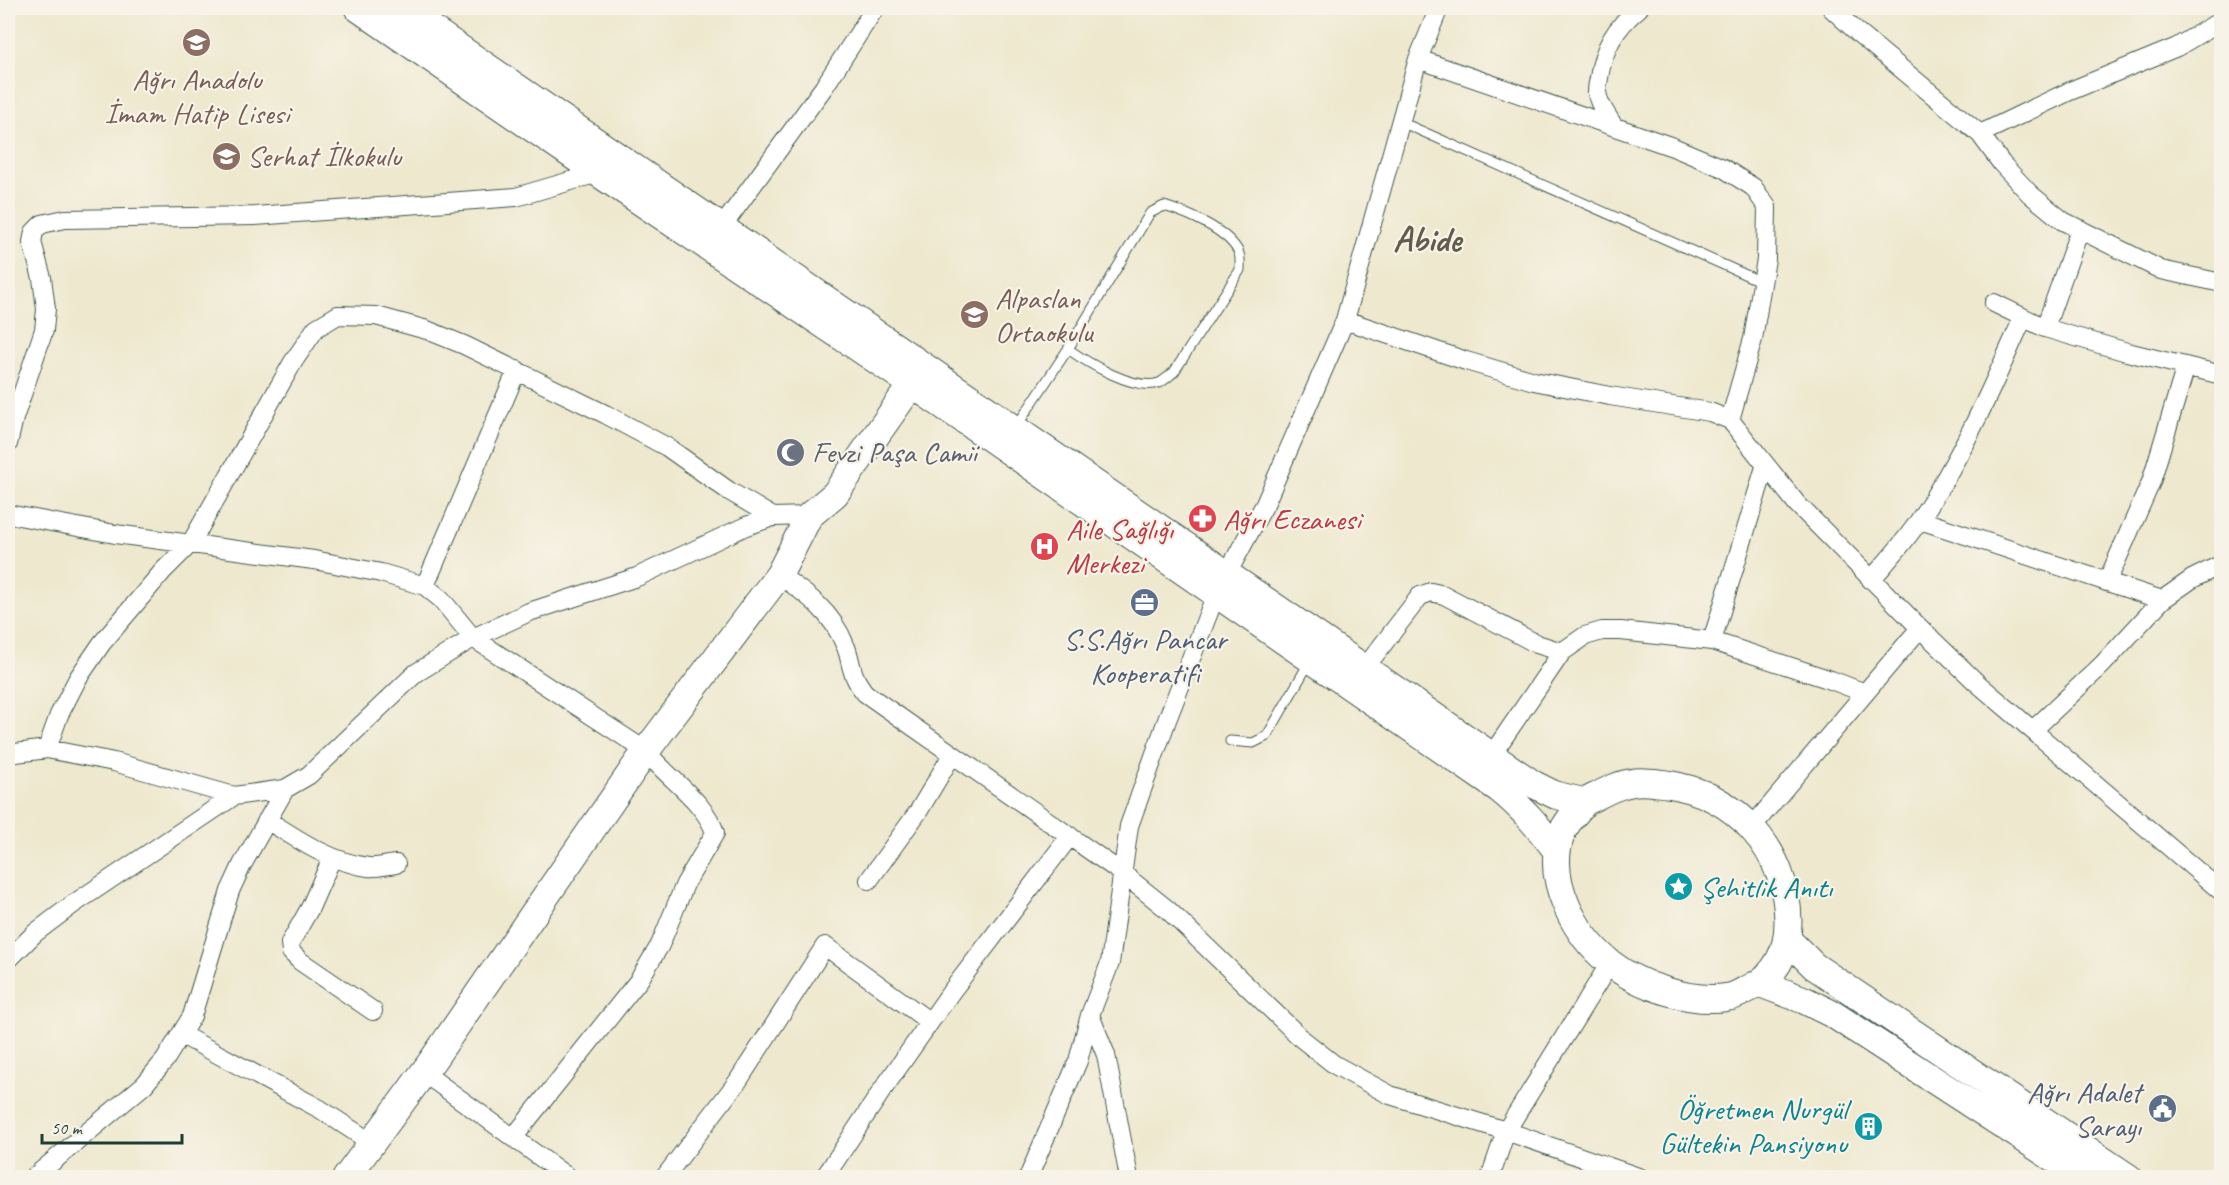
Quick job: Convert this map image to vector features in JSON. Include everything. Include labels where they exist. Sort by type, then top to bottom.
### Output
[{"type":"main road","points":[[358,8],[605,164],[722,227],[1015,429],[1221,584],[1311,659],[1499,789],[1529,816],[1557,851]]},
{"type":"main road","points":[[401,8],[605,164],[912,384],[1221,584],[1365,669],[1544,790],[1585,802]]},
{"type":"main road","points":[[346,1178],[424,1073],[646,752],[779,575],[809,516],[835,494],[912,384]]},
{"type":"main road","points":[[1636,782],[1686,787],[1730,808],[1752,827],[1769,851],[1781,880],[1786,899],[1788,940],[1777,964],[1759,983],[1731,997],[1697,999],[1671,993],[1638,980],[1610,963],[1586,938],[1570,913],[1559,884],[1557,851],[1562,833],[1570,818],[1585,802],[1613,788],[1636,782]]},
{"type":"main road","points":[[1788,940],[1814,966],[2129,1178]]},
{"type":"main road","points":[[1759,983],[1804,1000],[1834,1015],[2084,1178]]},
{"type":"street","points":[[722,227],[824,87],[875,8]]},
{"type":"street","points":[[1028,1178],[1078,1061],[1090,1015],[1110,963],[1129,826],[1167,720],[1221,584],[1265,504],[1345,320],[1418,59],[1439,8]]},
{"type":"street","points":[[1613,125],[1602,108],[1597,92],[1601,61],[1612,36],[1624,20],[1639,8]]},
{"type":"street","points":[[1831,8],[1980,134],[2002,164],[2030,194],[2063,220],[2161,270],[2222,283]]},
{"type":"street","points":[[1980,134],[2070,91],[2176,47],[2222,20]]},
{"type":"street","points":[[1418,59],[1613,125],[1723,168],[1753,187],[1767,207],[1766,259],[1753,339],[1730,420]]},
{"type":"street","points":[[8,444],[14,418],[44,330],[46,309],[42,278],[32,242],[34,232],[42,224],[65,219],[255,216],[516,197],[605,164]]},
{"type":"street","points":[[2045,328],[2080,229]]},
{"type":"street","points":[[1994,303],[2045,328],[2127,352],[2222,375]]},
{"type":"street","points":[[47,749],[59,715],[78,678],[102,643],[163,571],[191,543],[293,362],[316,328],[338,315],[376,316],[427,330],[465,345],[668,447],[729,491],[773,517]]},
{"type":"street","points":[[1871,580],[1920,520],[1975,424],[2023,318]]},
{"type":"street","points":[[1345,320],[1466,361],[1534,381],[1710,412],[1730,420],[1765,467],[1797,504],[1976,682],[2222,892]]},
{"type":"street","points":[[2107,582],[2151,482],[2186,366]]},
{"type":"street","points":[[425,586],[517,370]]},
{"type":"street","points":[[1712,641],[1765,467]]},
{"type":"street","points":[[8,514],[115,534],[314,560],[381,573],[425,586],[441,598],[473,638],[646,752],[659,769],[699,805],[712,822],[715,833],[685,884],[660,945],[639,980],[513,1138]]},
{"type":"street","points":[[8,754],[47,749],[114,762],[234,796],[285,789],[309,775],[416,673],[473,638],[529,612],[637,577],[746,526],[773,517],[809,516]]},
{"type":"street","points":[[1920,520],[2162,600]]},
{"type":"street","points":[[2033,730],[2102,665],[2162,600],[2192,579],[2222,564]]},
{"type":"street","points":[[779,575],[809,595],[827,613],[838,629],[847,648],[854,676],[865,693],[1122,873],[1167,909],[1302,1039],[1335,1065],[1390,1095],[1506,1131],[1641,1178]]},
{"type":"street","points":[[1365,669],[1420,596],[1431,592],[1444,594],[1537,644],[1562,652]]},
{"type":"street","points":[[1752,827],[1920,628]]},
{"type":"street","points":[[1491,756],[1562,652],[1585,636],[1602,631],[1712,641],[1821,676],[1865,693]]},
{"type":"street","points":[[869,880],[918,812],[952,755]]},
{"type":"street","points":[[33,1178],[144,1085],[182,1035],[192,1016],[230,891],[242,864],[285,789]]},
{"type":"street","points":[[8,960],[35,933],[72,905],[234,796]]},
{"type":"street","points":[[267,820],[332,858],[370,867],[396,864]]},
{"type":"street","points":[[824,1178],[930,1022],[1070,836]]},
{"type":"street","points":[[332,858],[310,908],[293,935],[291,952],[300,961],[373,1011]]},
{"type":"street","points":[[664,1178],[738,1081],[825,946],[930,1022]]},
{"type":"street","points":[[1490,1178],[1506,1131],[1610,963]]},
{"type":"street","points":[[1090,1015],[1106,1055],[1130,1178]]},
{"type":"street","points":[[182,1035],[320,1109],[372,1143]]},
{"type":"street","points":[[424,1073],[569,1178]]},
{"type":"lane","points":[[1401,122],[1762,282]]},
{"type":"lane","points":[[1015,429],[1068,350],[1150,213],[1164,206],[1186,213],[1228,237],[1240,253],[1240,270],[1174,372],[1159,383],[1138,383],[1094,366],[1068,350]]},
{"type":"lane","points":[[1230,741],[1253,743],[1267,736],[1311,659]]},
{"type":"place","name":"Ağrı Anadolu İmam Hatip Lisesi","points":[[197,42]]},
{"type":"place","name":"Serhat İlkokulu","points":[[226,156]]},
{"type":"place","name":"Alpaslan Ortaokulu","points":[[974,315]]},
{"type":"place","name":"Fevzi Paşa Camii","points":[[791,452]]},
{"type":"place","name":"Ağrı Eczanesi","points":[[1202,519]]},
{"type":"place","name":"Aile Sağlığı Merkezi","points":[[1045,546]]},
{"type":"place","name":"S.S.Ağrı Pancar Kooperatifi","points":[[1145,602]]},
{"type":"place","name":"Şehitlik Anıtı","points":[[1679,887]]},
{"type":"place","name":"Ağrı Adalet Sarayı","points":[[2162,1109]]},
{"type":"place","name":"Öğretmen Nurgül Gültekin Pansiyonu","points":[[1868,1126]]},
{"type":"district","name":"Abide","points":[[1427,238]]}]
